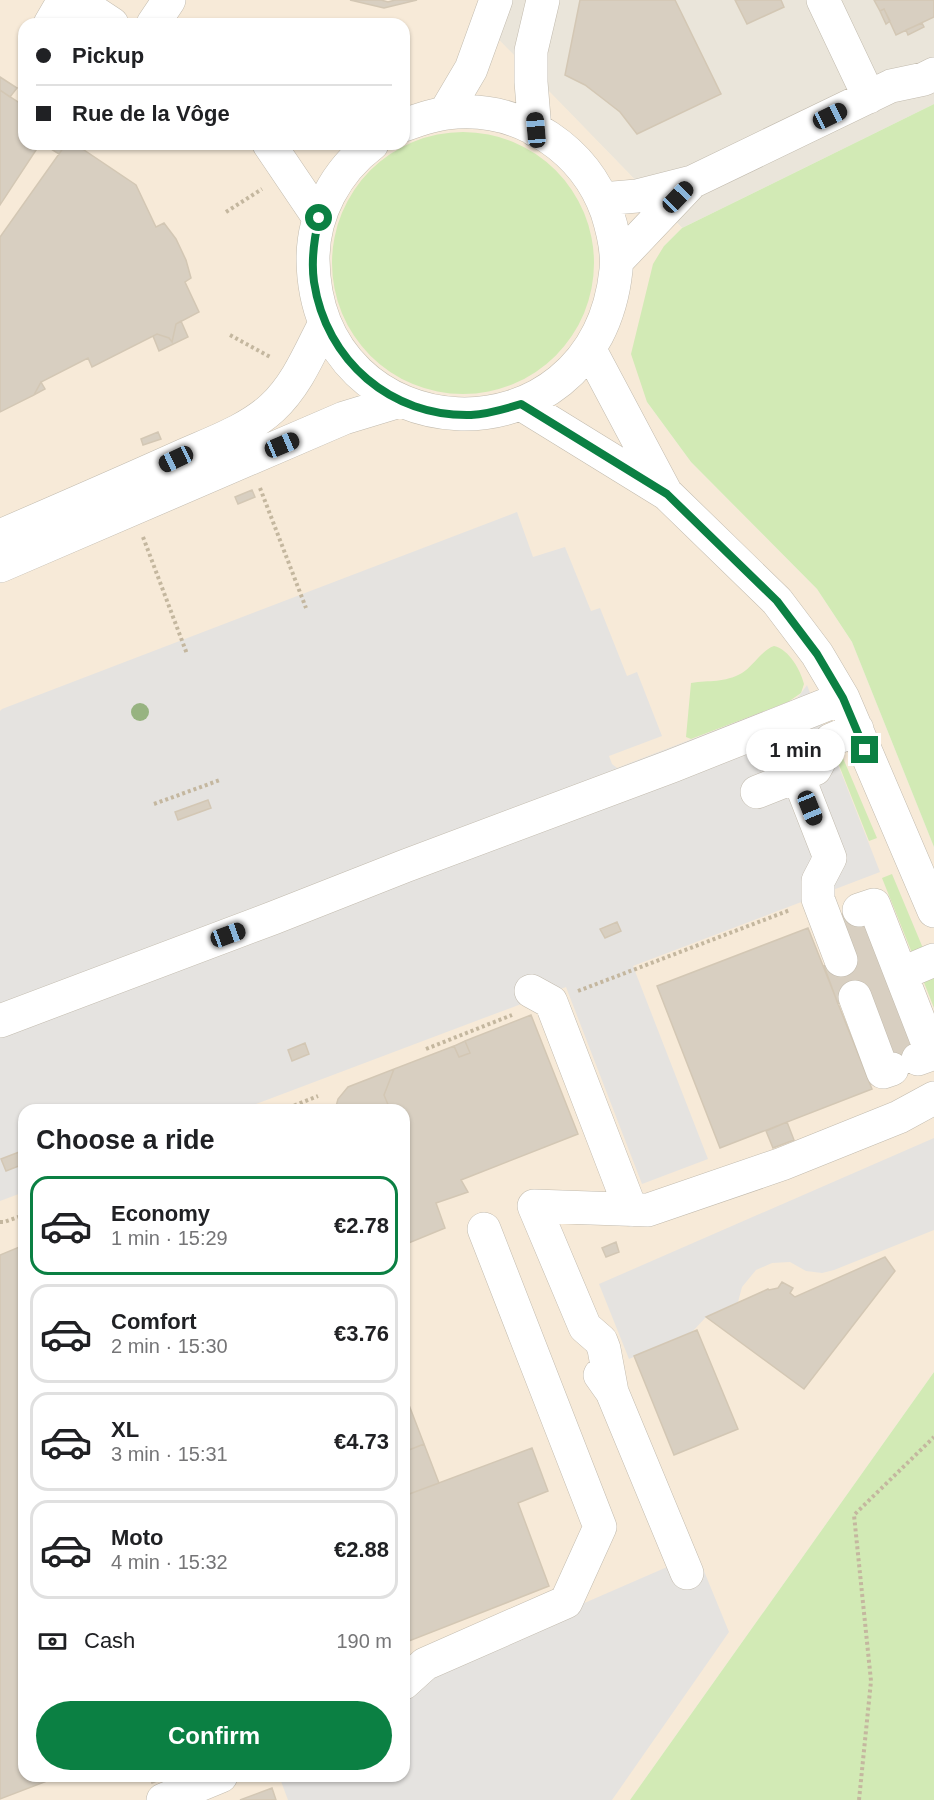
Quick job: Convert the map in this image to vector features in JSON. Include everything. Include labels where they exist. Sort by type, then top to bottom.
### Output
[{"type":"street","points":[[54,18],[64,0]]},
{"type":"street","points":[[76,0],[103,18]]},
{"type":"street","points":[[157,18],[169,0]]},
{"type":"street","points":[[446,113],[471,69],[496,0]]},
{"type":"street","points":[[536,130],[531,82],[531,51],[543,0]]},
{"type":"street","points":[[823,0],[869,97]]},
{"type":"street","points":[[602,199],[637,196],[692,183],[891,86],[917,81],[934,74]]},
{"type":"street","points":[[364,150],[329,193],[319,218],[315,238],[314,279],[318,301],[325,323],[337,346],[350,363],[381,390],[400,401],[432,411],[473,415],[499,411],[541,394],[575,368],[590,350],[608,313],[614,290],[617,261],[614,237],[602,199],[583,167],[554,140],[536,130],[499,116],[478,112],[446,113],[410,123]]},
{"type":"street","points":[[273,150],[319,218]]},
{"type":"street","points":[[617,261],[692,183]]},
{"type":"street","points":[[0,536],[155,469],[255,421],[286,394],[325,323]]},
{"type":"street","points":[[590,350],[667,494]]},
{"type":"street","points":[[0,566],[344,418],[400,401]]},
{"type":"street","points":[[521,404],[667,494],[777,601],[817,654],[843,698],[934,911]]},
{"type":"street","points":[[0,1022],[672,766],[843,698]]},
{"type":"street","points":[[757,792],[815,770],[831,740],[857,729]]},
{"type":"street","points":[[798,776],[830,858],[818,881],[835,913],[841,960]]},
{"type":"street","points":[[835,913],[874,905],[932,1054],[884,1072],[855,997]]},
{"type":"street","points":[[901,974],[934,960]]},
{"type":"street","points":[[541,997],[630,1210]]},
{"type":"street","points":[[687,1573],[612,1392],[601,1341],[585,1327],[534,1206],[648,1210],[782,1164],[899,1117],[934,1098]]},
{"type":"street","points":[[410,1677],[424,1664],[567,1602],[600,1527],[484,1229]]},
{"type":"street","points":[[163,1800],[206,1782]]},
{"type":"path","points":[[226,212],[288,172]]},
{"type":"path","points":[[230,335],[280,363]]},
{"type":"path","points":[[257,480],[306,608]]},
{"type":"path","points":[[143,527],[143,538],[187,654]]},
{"type":"path","points":[[154,804],[220,780]]},
{"type":"path","points":[[426,1048],[528,1008],[541,997],[835,913]]},
{"type":"path","points":[[298,1104],[318,1096]]},
{"type":"path","points":[[0,1222],[18,1217]]},
{"type":"path","points":[[860,1800],[871,1681],[854,1515],[934,1437]]},
{"type":"shaded area","points":[[0,0],[485,0],[479,19],[682,228],[664,246],[647,402],[691,462],[817,589],[852,642],[934,847],[934,1372],[630,1800],[0,1800]]},
{"type":"shaded area","points":[[485,0],[934,0],[934,104],[682,228],[478,19]]},
{"type":"shaded area","points":[[517,512],[533,557],[565,547],[591,611],[600,608],[627,676],[637,672],[662,736],[609,756],[612,764],[617,768],[793,700],[807,685],[880,872],[633,966],[708,1159],[642,1184],[566,987],[256,1104],[18,1104],[18,1194],[0,1201],[0,711]]},
{"type":"shaded area","points":[[934,1138],[934,1230],[822,1273],[806,1271],[790,1262],[772,1263],[756,1270],[742,1287],[738,1302],[706,1317],[692,1332],[629,1359],[599,1284]]},
{"type":"shaded area","points":[[697,1554],[729,1632],[612,1800],[288,1800],[281,1782],[410,1782],[410,1697],[444,1664]]},
{"type":"green space","points":[[934,104],[934,847],[852,642],[817,589],[691,462],[647,402],[631,354],[653,264],[664,246],[682,228]]},
{"type":"green space","points":[[450,132],[476,132],[501,137],[525,147],[546,161],[565,180],[579,201],[589,225],[594,250],[594,276],[589,301],[579,325],[565,346],[546,365],[525,379],[501,389],[476,394],[450,394],[425,389],[401,379],[380,365],[361,346],[347,325],[337,301],[332,276],[332,250],[337,225],[347,201],[361,180],[380,161],[396,150],[410,150],[410,143],[425,137]]},
{"type":"green space","points":[[774,646],[785,651],[797,667],[804,684],[801,693],[788,702],[691,739],[686,737],[691,683],[723,680],[742,673],[765,651]]},
{"type":"green space","points":[[840,751],[877,838],[869,841],[835,755]]},
{"type":"green space","points":[[892,874],[925,953],[912,953],[882,878]]},
{"type":"green space","points":[[934,973],[934,1008],[923,980]]},
{"type":"green space","points":[[934,1372],[934,1800],[630,1800]]},
{"type":"building","points":[[350,0],[388,2],[417,0],[384,8]]},
{"type":"building","points":[[580,0],[675,0],[721,94],[637,134],[620,112],[585,85],[565,75]]},
{"type":"building","points":[[735,0],[781,0],[784,7],[747,24]]},
{"type":"building","points":[[874,0],[934,0],[934,17],[896,35],[884,9],[880,11]]},
{"type":"building","points":[[884,9],[890,21],[886,24],[880,11]]},
{"type":"building","points":[[922,23],[924,27],[908,35],[906,30]]},
{"type":"building","points":[[0,77],[17,88],[10,97],[0,90]]},
{"type":"building","points":[[0,90],[18,102],[18,150],[36,150],[0,205]]},
{"type":"building","points":[[62,150],[84,150],[136,185],[156,227],[164,223],[176,239],[191,278],[185,282],[199,312],[176,324],[172,342],[169,338],[157,334],[92,367],[88,358],[41,382],[34,395],[0,412],[0,237]]},
{"type":"building","points":[[181,321],[188,337],[159,351],[153,336],[157,334],[169,338],[172,342],[176,324]]},
{"type":"building","points":[[41,382],[45,389],[34,395]]},
{"type":"building","points":[[158,432],[161,439],[143,445],[141,439]]},
{"type":"building","points":[[252,490],[255,497],[238,504],[235,497]]},
{"type":"building","points":[[208,800],[211,808],[178,820],[175,812]]},
{"type":"building","points":[[859,908],[921,1066],[895,1076],[863,994],[838,1004],[824,966],[848,957],[833,918]]},
{"type":"building","points":[[617,922],[621,931],[605,938],[600,929]]},
{"type":"building","points":[[808,928],[872,1089],[720,1148],[657,986]]},
{"type":"building","points":[[531,1015],[578,1134],[461,1180],[468,1192],[436,1203],[445,1228],[410,1243],[410,1104],[388,1104],[384,1095],[394,1069],[454,1046],[459,1057],[470,1053],[465,1041]]},
{"type":"building","points":[[465,1041],[470,1053],[459,1057],[454,1046]]},
{"type":"building","points":[[305,1043],[309,1054],[292,1061],[288,1050]]},
{"type":"building","points":[[394,1069],[384,1095],[388,1104],[337,1104],[348,1087]]},
{"type":"building","points":[[787,1122],[794,1140],[773,1148],[766,1131]]},
{"type":"building","points":[[18,1152],[18,1166],[6,1171],[1,1159]]},
{"type":"building","points":[[616,1242],[619,1252],[606,1257],[602,1248]]},
{"type":"building","points":[[18,1248],[18,1782],[44,1782],[0,1799],[0,1255]]},
{"type":"building","points":[[885,1257],[895,1271],[804,1389],[706,1317],[768,1289],[778,1288],[782,1282],[793,1288],[790,1293],[795,1297]]},
{"type":"building","points":[[697,1330],[738,1429],[674,1455],[634,1356]]},
{"type":"building","points":[[410,1408],[424,1444],[410,1450]]},
{"type":"building","points":[[424,1444],[439,1483],[410,1494],[410,1450]]},
{"type":"building","points":[[532,1448],[548,1491],[518,1503],[549,1586],[410,1641],[410,1494]]},
{"type":"building","points":[[272,1788],[276,1800],[240,1800]]},
{"type":"route","points":[[319,218],[313,254],[318,301],[325,323],[337,346],[350,363],[381,390],[400,401],[432,411],[473,415],[499,411],[521,404],[667,494],[777,601],[798,628],[817,654],[843,698],[865,750]]}]
